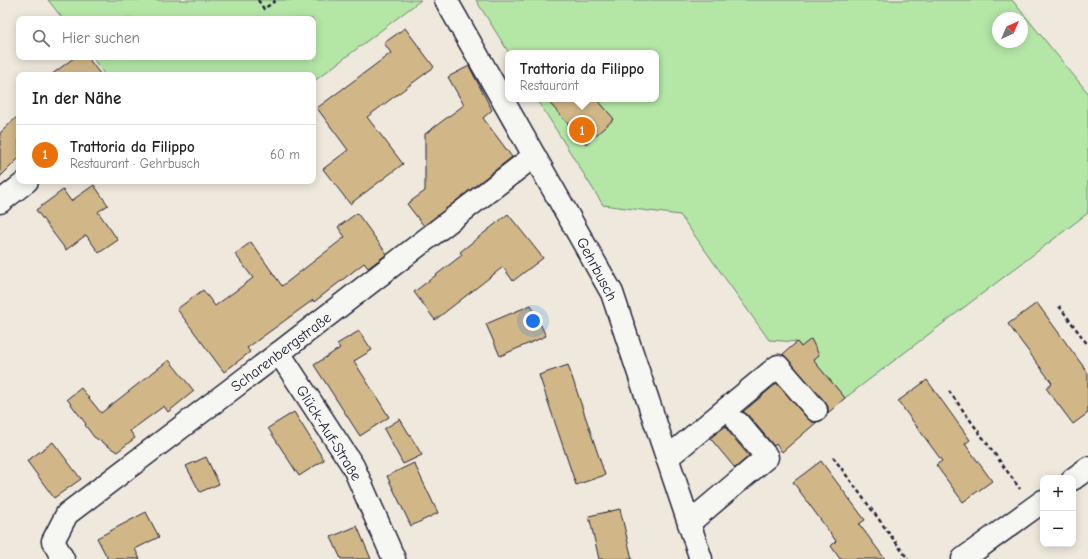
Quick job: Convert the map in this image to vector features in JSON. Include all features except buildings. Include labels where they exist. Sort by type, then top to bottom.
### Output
[{"type":"street","name":"Gehrbusch","points":[[446,0],[612,293],[701,559]]},
{"type":"street","name":"Scharenbergstraße","points":[[63,559],[52,541],[67,514],[279,354],[534,156]]},
{"type":"street","points":[[0,202],[23,184]]},
{"type":"street","name":"Glück-Auf-Straße","points":[[279,354],[353,466],[394,559]]},
{"type":"street","points":[[667,458],[778,366],[816,410]]},
{"type":"street","points":[[689,523],[768,457],[738,423]]},
{"type":"street","points":[[1076,477],[1088,468]]},
{"type":"street","points":[[963,559],[1038,504]]},
{"type":"path","points":[[258,0],[264,9],[276,0]]},
{"type":"path","points":[[1059,306],[1088,345]]},
{"type":"path","points":[[949,391],[1038,504]]},
{"type":"path","points":[[833,457],[908,559]]},
{"type":"green space","points":[[48,0],[421,0],[316,80],[316,72],[103,72],[94,60],[316,60],[316,16],[61,16]]},
{"type":"green space","points":[[476,0],[1012,0],[1022,12],[992,12],[992,48],[1028,48],[1028,20],[1088,93],[1088,213],[845,398],[797,342],[769,340],[680,215],[603,205],[539,102],[659,102],[659,50],[507,50]]},
{"type":"place","name":"Trattoria da Filippo","points":[[582,130]]}]
